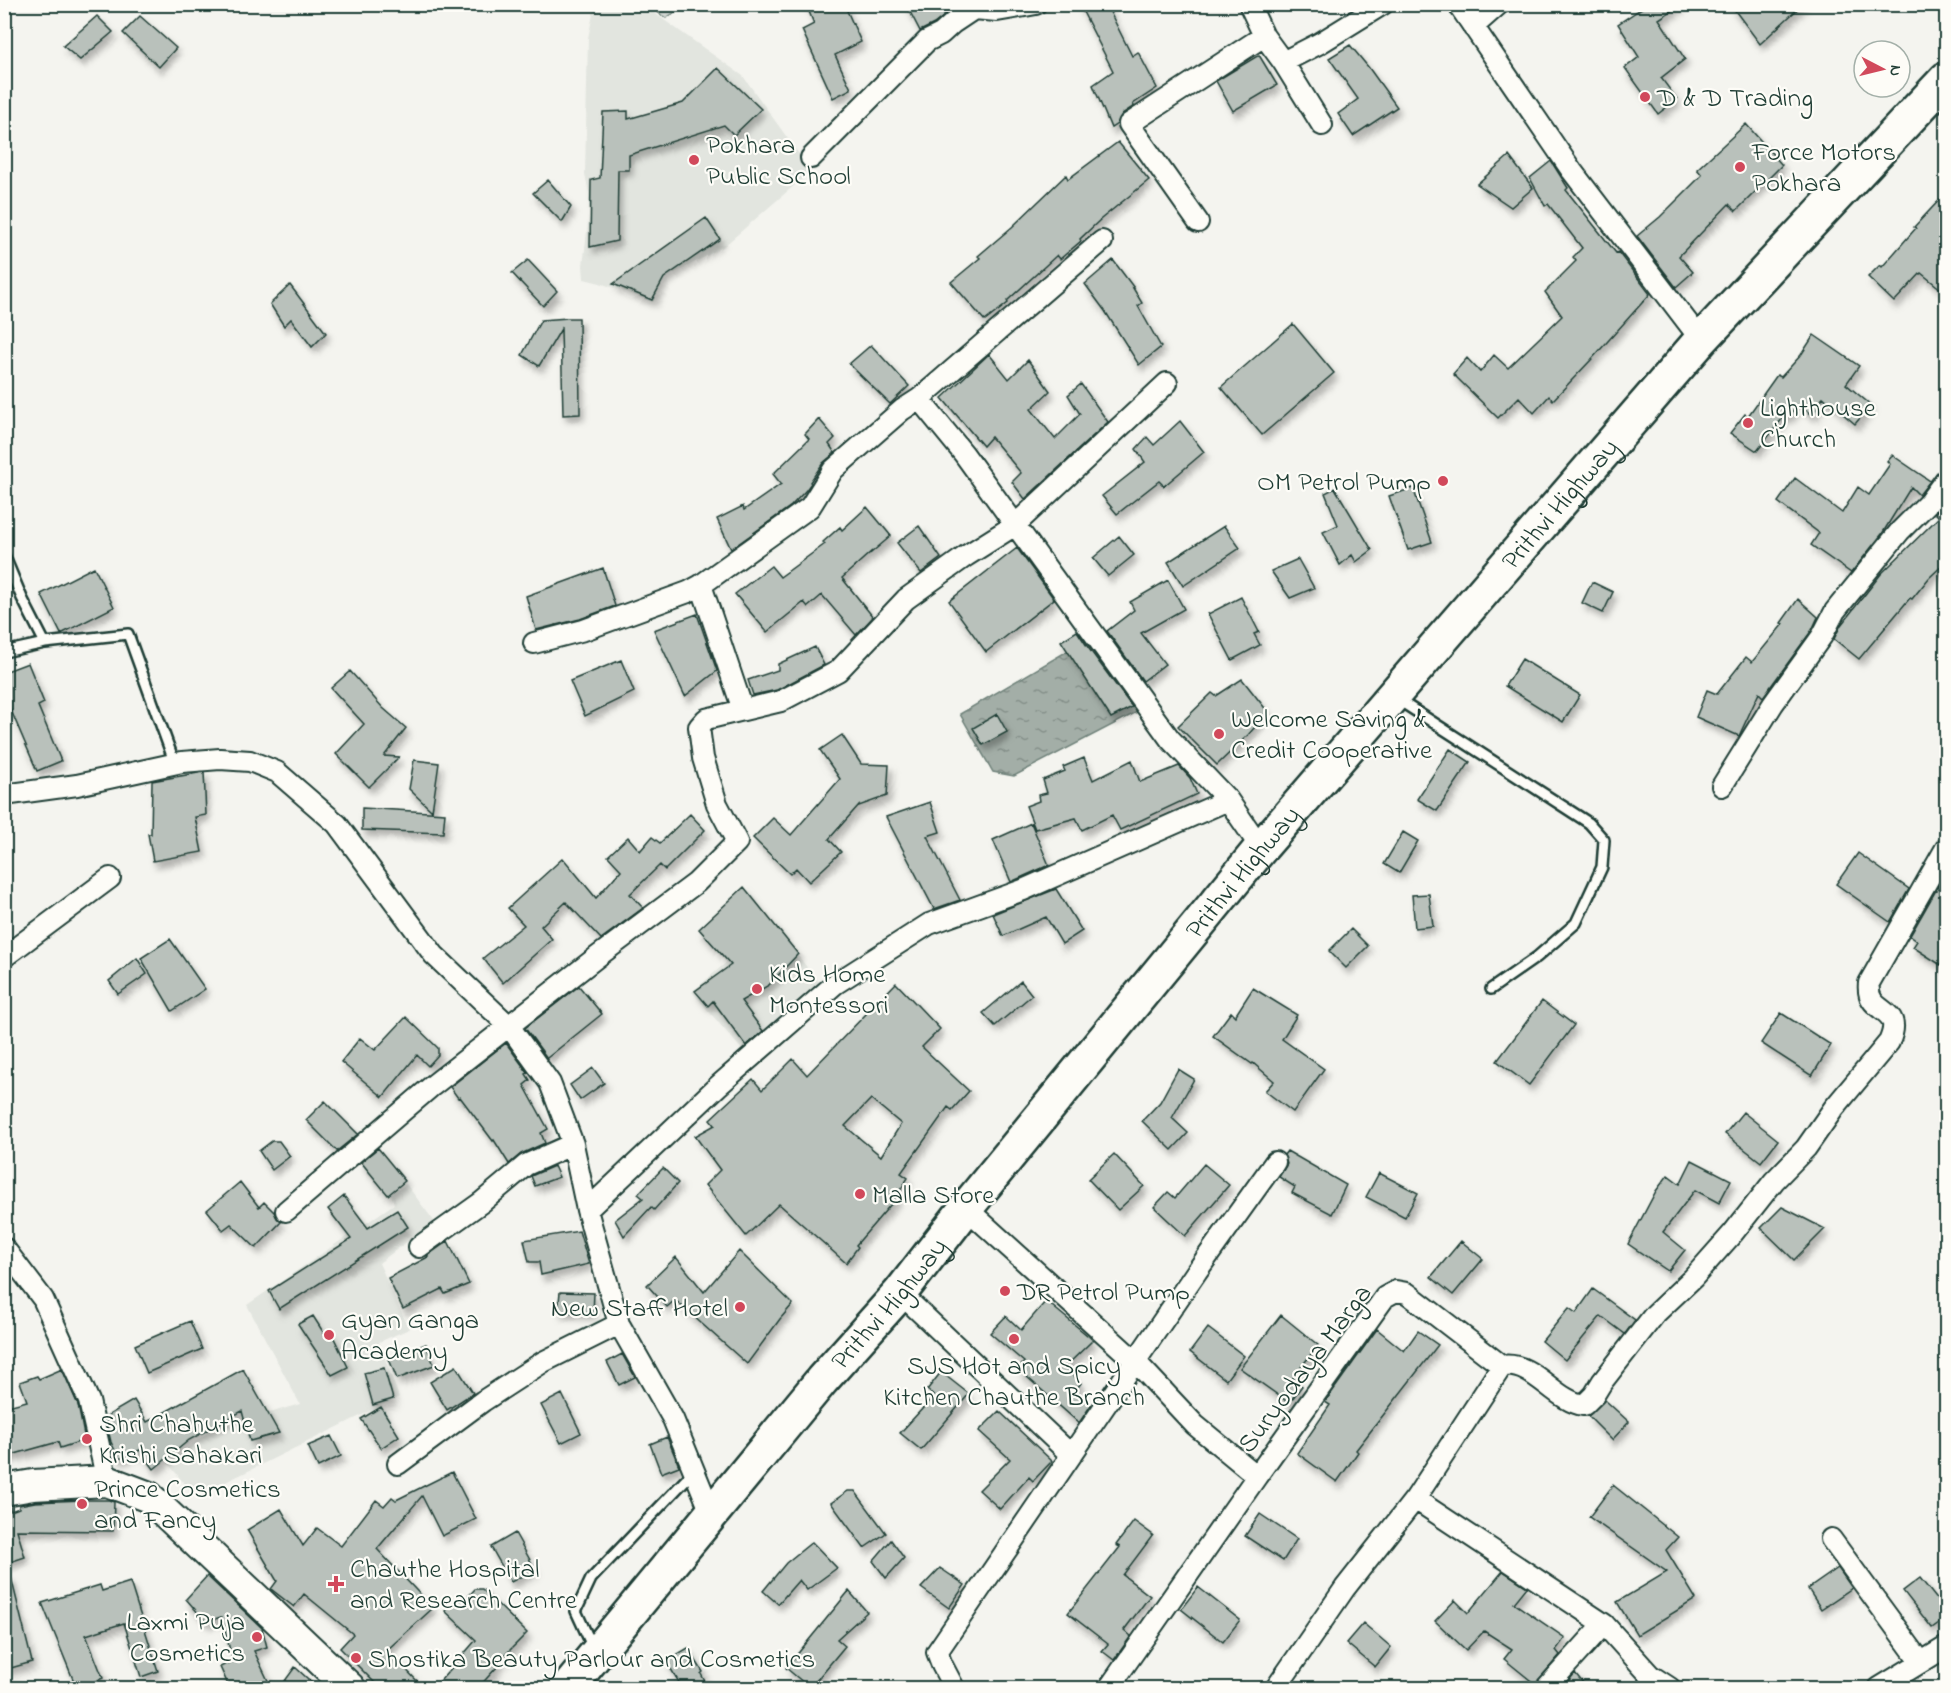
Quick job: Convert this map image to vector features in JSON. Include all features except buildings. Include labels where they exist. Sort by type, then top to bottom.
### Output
[{"type":"highway","name":"Prithvi Highway","points":[[568,1689],[822,1380],[900,1293],[966,1208],[1261,848],[1701,340],[1947,79]]},
{"type":"main road","points":[[4,1490],[33,1485],[106,1481],[149,1497],[350,1689]]},
{"type":"street","points":[[811,158],[927,41],[941,34],[953,23],[974,9],[997,11],[1036,4]]},
{"type":"street","points":[[1249,4],[1264,36],[1322,125]]},
{"type":"street","points":[[1283,62],[1320,43],[1383,4]]},
{"type":"street","points":[[1458,4],[1572,171],[1701,340]]},
{"type":"street","points":[[1473,27],[1499,4]]},
{"type":"street","points":[[1198,222],[1129,123],[1264,36]]},
{"type":"street","points":[[534,643],[584,630],[688,592],[701,585],[810,507],[833,470],[1102,241]]},
{"type":"street","points":[[286,1211],[432,1086],[696,883],[736,842],[717,804],[703,758],[699,727],[706,719],[781,701],[838,671],[906,599],[1014,525],[1167,383]]},
{"type":"street","points":[[919,399],[964,454],[1170,740],[1228,800],[1261,848]]},
{"type":"street","points":[[1722,786],[1773,704],[1822,636],[1835,611],[1900,531],[1929,502],[1947,479]]},
{"type":"street","points":[[701,585],[743,710]]},
{"type":"street","points":[[4,795],[77,785],[175,764],[220,759],[250,761],[277,772],[337,824],[434,955],[510,1026],[550,1083],[573,1144],[587,1210],[619,1324],[673,1419],[712,1515]]},
{"type":"street","points":[[587,1210],[718,1086],[835,984],[929,924],[1023,890],[1228,800]]},
{"type":"street","points":[[1276,1689],[1345,1588],[1415,1499],[1502,1366],[1512,1365],[1522,1369],[1569,1401],[1584,1405],[1655,1314],[1693,1278],[1733,1233],[1774,1181],[1806,1148],[1834,1108],[1888,1042],[1893,1032],[1893,1022],[1886,1012],[1874,1004],[1870,998],[1869,983],[1947,848]]},
{"type":"street","points":[[4,957],[110,878]]},
{"type":"street","points":[[419,1247],[482,1202],[526,1165],[573,1144]]},
{"type":"street","points":[[954,1689],[937,1652],[1275,1162]]},
{"type":"street","name":"Suryodaya Marga","points":[[966,1208],[1136,1362],[1195,1425],[1257,1476],[1385,1297],[1396,1291],[1407,1293],[1502,1366]]},
{"type":"street","points":[[4,1248],[43,1299],[90,1401],[106,1481]]},
{"type":"street","points":[[900,1293],[1071,1455]]},
{"type":"street","points":[[398,1464],[483,1401],[543,1362],[619,1324]]},
{"type":"street","points":[[1110,1689],[1257,1476]]},
{"type":"street","points":[[1415,1499],[1604,1624],[1650,1675],[1670,1689]]},
{"type":"street","points":[[1831,1539],[1921,1662]]},
{"type":"street","points":[[1546,1689],[1604,1624]]},
{"type":"street","points":[[1879,1689],[1947,1647]]},
{"type":"lane","points":[[4,555],[45,644]]},
{"type":"lane","points":[[4,652],[45,644],[128,634],[175,764]]},
{"type":"lane","points":[[1392,697],[1589,823],[1604,840],[1602,867],[1576,923],[1537,957],[1491,989]]},
{"type":"lane","points":[[596,1654],[576,1611],[591,1579],[694,1471]]},
{"type":"shaded area","name":"Pokhara Public School","points":[[595,5],[643,5],[743,76],[811,171],[723,247],[664,279],[653,302],[584,279],[583,265],[589,216],[589,193],[585,174],[588,38]]},
{"type":"shaded area","name":"Kids Home Montessori","points":[[772,923],[822,986],[744,1052],[692,992]]},
{"type":"shaded area","name":"Gyan Ganga Academy","points":[[406,1184],[434,1221],[379,1263],[409,1329],[379,1342],[399,1397],[195,1497],[168,1463],[211,1430],[300,1404],[247,1305],[394,1204],[391,1194]]},
{"type":"green space","points":[[647,5],[687,5],[666,18]]},
{"type":"water","points":[[1093,636],[1141,710],[1014,776],[993,772],[960,714]]},
{"type":"place","name":"D & D Trading","points":[[1645,97]]},
{"type":"place","name":"Pokhara Public School","points":[[694,160]]},
{"type":"place","name":"Force Motors Pokhara","points":[[1740,167]]},
{"type":"place","name":"Lighthouse Church","points":[[1748,423]]},
{"type":"place","name":"OM Petrol Pump","points":[[1443,481]]},
{"type":"place","name":"Welcome Saving & Credit Cooperative","points":[[1219,734]]},
{"type":"place","name":"Kids Home Montessori","points":[[757,989]]},
{"type":"place","name":"Malla Store","points":[[860,1194]]},
{"type":"place","name":"DR Petrol Pump","points":[[1005,1291]]},
{"type":"place","name":"New Staff Hotel","points":[[740,1307]]},
{"type":"place","name":"Gyan Ganga Academy","points":[[329,1335]]},
{"type":"place","name":"SJS Hot and Spicy Kitchen Chauthe Branch","points":[[1014,1339]]},
{"type":"place","name":"Shri Chahuthe Krishi Sahakari","points":[[87,1439]]},
{"type":"place","name":"Prince Cosmetics and Fancy","points":[[82,1504]]},
{"type":"place","name":"Chauthe Hospital and Research Centre","points":[[336,1584]]},
{"type":"place","name":"Laxmi Puja Cosmetics","points":[[257,1637]]},
{"type":"place","name":"Shostika Beauty Parlour and Cosmetics","points":[[356,1658]]}]
